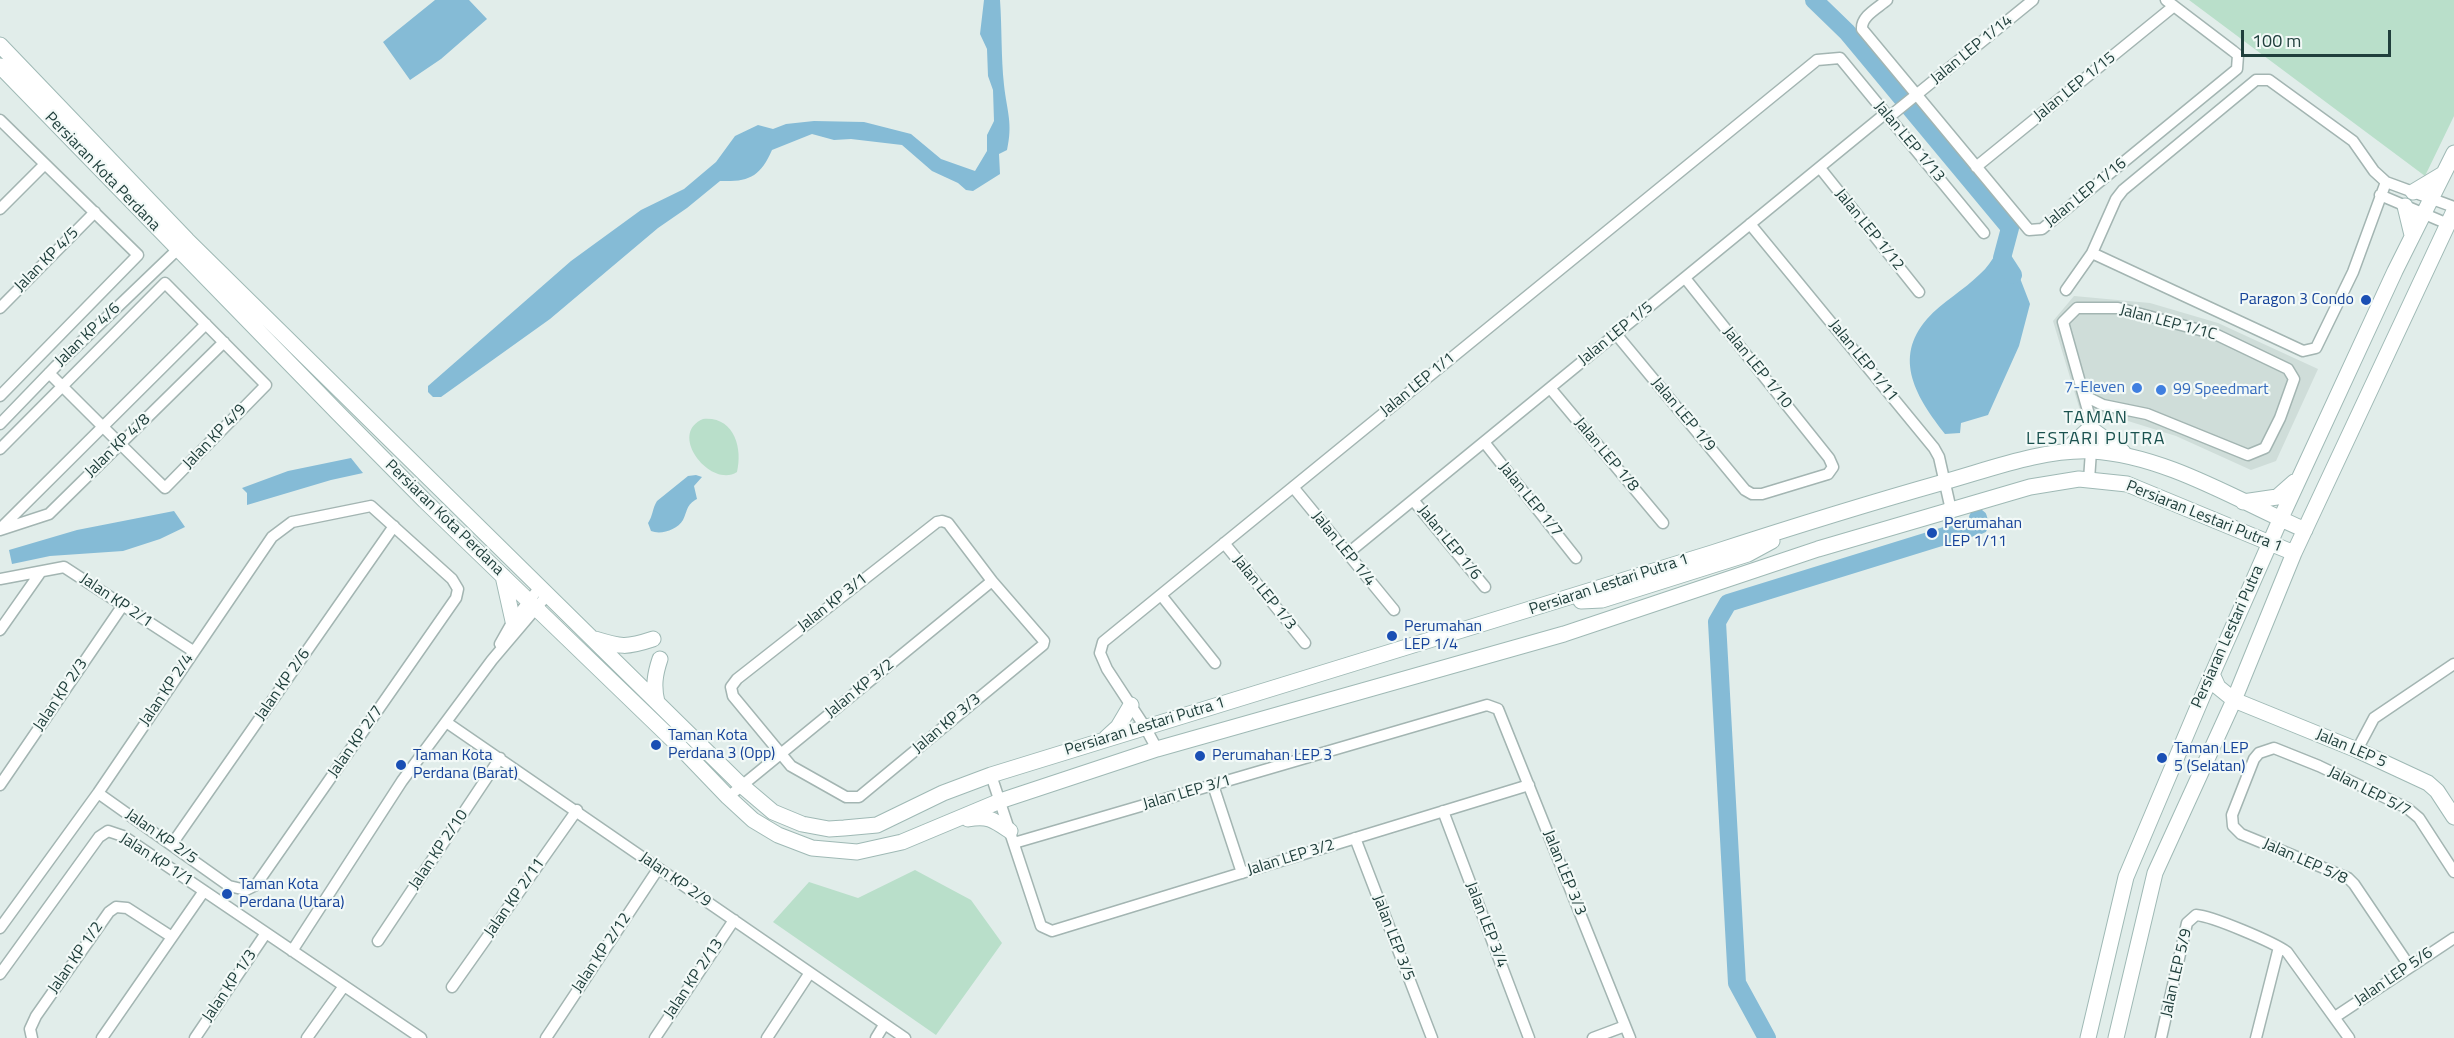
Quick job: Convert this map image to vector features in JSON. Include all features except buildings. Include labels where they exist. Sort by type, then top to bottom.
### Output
[{"type":"street","name":"Jalan LEP 1/16","points":[[1887,0],[1865,18],[1862,29],[1914,98],[2029,230],[2042,229],[2237,69],[2238,56],[2170,3]]},
{"type":"street","name":"Jalan LEP 1/14","points":[[1890,114],[1914,98],[2033,0]]},
{"type":"street","name":"Jalan LEP 1/15","points":[[1976,167],[2170,3]]},
{"type":"street","name":"Persiaran Kota Perdana","points":[[0,45],[187,240],[740,784],[773,812],[802,824],[829,829],[877,825],[914,807]]},
{"type":"street","name":"Jalan LEP 1/13","points":[[1831,57],[1840,58],[1890,114],[1984,233]]},
{"type":"street","name":"Jalan LEP 1/1","points":[[1157,749],[1145,726],[1107,669],[1100,653],[1103,642],[1817,60],[1831,57]]},
{"type":"street","name":"Persiaran Kota Perdana","points":[[0,66],[385,461],[753,820],[778,835],[812,848],[857,852],[902,842],[942,825]]},
{"type":"street","points":[[2066,290],[2092,253],[2116,199],[2123,189],[2256,80],[2269,80],[2353,141],[2374,171],[2386,182],[2430,198],[2452,214]]},
{"type":"street","name":"Jalan LEP 1/5","points":[[1347,554],[1750,224],[1890,114]]},
{"type":"street","points":[[0,120],[94,212]]},
{"type":"street","name":"Persiaran Lestari Putra","points":[[2088,1038],[2126,877],[2280,520],[2412,235],[2454,153]]},
{"type":"street","points":[[0,209],[45,164]]},
{"type":"street","name":"Jalan LEP 1/12","points":[[1820,168],[1918,292]]},
{"type":"street","points":[[2413,192],[2443,174]]},
{"type":"street","points":[[2092,253],[2304,351],[2316,348],[2353,272],[2386,182]]},
{"type":"street","points":[[2380,195],[2423,213],[2452,214]]},
{"type":"street","points":[[2405,206],[2412,235]]},
{"type":"street","name":"Jalan KP 4/6","points":[[0,396],[138,255],[94,212]]},
{"type":"street","name":"Jalan KP 4/5","points":[[0,308],[94,212]]},
{"type":"street","name":"Persiaran Lestari Putra","points":[[2115,1038],[2155,873],[2234,700],[2294,554],[2452,214]]},
{"type":"street","name":"Jalan LEP 1/11","points":[[1750,224],[1934,448],[1939,456],[1951,510]]},
{"type":"street","name":"Jalan KP 4/6","points":[[0,424],[52,370],[178,249]]},
{"type":"street","name":"Jalan LEP 1/10","points":[[1684,278],[1829,458],[1833,467],[1828,474],[1762,494],[1752,494]]},
{"type":"street","points":[[0,449],[165,283],[224,342]]},
{"type":"street","name":"Jalan LEP 1/1C","points":[[2085,396],[2063,322],[2078,308],[2118,308],[2215,334],[2288,369],[2294,379],[2280,418],[2265,448],[2248,455],[2147,414],[2112,407]]},
{"type":"street","name":"Jalan KP 4/8","points":[[0,529],[206,324]]},
{"type":"street","name":"Jalan LEP 1/9","points":[[1616,334],[1744,490],[1752,494]]},
{"type":"street","name":"Jalan KP 4/8","points":[[0,529],[49,514],[224,342]]},
{"type":"street","name":"Jalan KP 4/9","points":[[120,444],[165,488],[266,385],[224,342]]},
{"type":"street","points":[[42,352],[62,387],[120,444]]},
{"type":"street","name":"Jalan LEP 1/8","points":[[1550,388],[1663,523]]},
{"type":"street","points":[[2085,396],[2112,407]]},
{"type":"street","points":[[2085,396],[2090,423],[2089,480]]},
{"type":"street","points":[[2064,452],[2103,409],[2112,407]]},
{"type":"street","points":[[2090,423],[2128,456]]},
{"type":"street","name":"Jalan LEP 1/7","points":[[1484,442],[1576,558]]},
{"type":"street","name":"Persiaran Lestari Putra 1","points":[[914,807],[943,792],[991,775],[1145,726],[1560,601],[1602,600],[1748,554],[1805,523],[2009,463],[2064,452],[2091,451],[2128,456],[2176,471],[2305,530]]},
{"type":"street","points":[[2243,502],[2277,497],[2303,471]]},
{"type":"street","name":"Persiaran Lestari Putra 1","points":[[942,825],[1000,801],[1157,749],[1564,634],[1818,549],[2030,487],[2079,479],[2127,484],[2294,554]]},
{"type":"street","name":"Jalan LEP 1/4","points":[[1293,487],[1394,610]]},
{"type":"street","name":"Jalan LEP 1/6","points":[[1413,500],[1485,587]]},
{"type":"street","name":"Jalan KP 2/4","points":[[0,928],[99,793],[272,537],[292,522],[371,506],[394,526]]},
{"type":"street","name":"Jalan KP 3/1","points":[[780,753],[733,696],[731,687],[737,679],[942,520],[948,523],[992,580]]},
{"type":"street","name":"Jalan KP 2/7","points":[[256,885],[456,598],[458,590],[452,579],[394,526]]},
{"type":"street","name":"Jalan KP 2/6","points":[[172,844],[394,526]]},
{"type":"street","points":[[2233,528],[2248,539],[2252,548],[2255,557],[2252,583]]},
{"type":"street","name":"Jalan LEP 1/3","points":[[1224,543],[1305,643]]},
{"type":"street","name":"Jalan KP 2/1","points":[[0,579],[64,567],[193,651]]},
{"type":"street","points":[[0,630],[40,573]]},
{"type":"street","points":[[504,576],[513,621]]},
{"type":"street","name":"Jalan KP 3/2","points":[[728,796],[992,580]]},
{"type":"street","name":"Jalan KP 3/3","points":[[780,753],[790,766],[846,797],[859,797],[1043,645],[1042,637],[992,580]]},
{"type":"street","points":[[292,951],[402,782],[544,590]]},
{"type":"street","points":[[1161,595],[1215,663]]},
{"type":"street","points":[[492,660],[513,621],[533,604]]},
{"type":"street","name":"Jalan KP 2/3","points":[[0,785],[123,605]]},
{"type":"street","points":[[592,638],[619,646],[634,645],[652,639]]},
{"type":"street","points":[[657,702],[654,691],[655,676],[660,658]]},
{"type":"street","points":[[2357,750],[2374,718],[2454,664]]},
{"type":"street","points":[[2212,674],[2218,687],[2234,700]]},
{"type":"street","name":"Jalan LEP 5","points":[[2234,700],[2357,750],[2428,783],[2437,791],[2454,817]]},
{"type":"street","points":[[1104,740],[1118,727],[1131,705]]},
{"type":"street","name":"Jalan LEP 3/1","points":[[1012,837],[1213,785],[1487,705],[1498,709]]},
{"type":"street","name":"Jalan LEP 3/3","points":[[1498,709],[1630,1038]]},
{"type":"street","name":"Jalan KP 2/9","points":[[446,722],[577,810],[809,974],[905,1038]]},
{"type":"street","name":"Jalan LEP 5/7","points":[[2259,753],[2274,748],[2319,766],[2407,808],[2419,818],[2454,872]]},
{"type":"street","name":"Jalan LEP 5/8","points":[[2259,753],[2254,759],[2232,815],[2233,826],[2241,834],[2348,878],[2410,967]]},
{"type":"street","name":"Jalan KP 2/10","points":[[378,941],[500,758]]},
{"type":"street","points":[[991,775],[1012,837]]},
{"type":"street","points":[[1213,785],[1242,873]]},
{"type":"street","name":"Jalan LEP 3/2","points":[[1012,837],[1041,926],[1052,931],[1529,785]]},
{"type":"street","name":"Jalan KP 2/5","points":[[99,793],[229,886],[246,890],[256,885]]},
{"type":"street","name":"Jalan KP 2/11","points":[[452,987],[577,810]]},
{"type":"street","name":"Jalan LEP 3/4","points":[[1443,811],[1529,1038]]},
{"type":"street","points":[[942,825],[983,816],[996,821],[1012,837]]},
{"type":"street","name":"Jalan KP 1/1","points":[[0,974],[99,837],[108,831],[123,836],[421,1038]]},
{"type":"street","name":"Jalan LEP 3/5","points":[[1355,838],[1432,1038]]},
{"type":"street","name":"Jalan KP 2/12","points":[[546,1038],[658,869]]},
{"type":"street","points":[[102,1038],[204,891]]},
{"type":"street","name":"Jalan KP 1/2","points":[[32,1038],[30,1029],[36,1016],[109,912],[116,907],[127,908],[172,937]]},
{"type":"street","name":"Jalan LEP 5/9","points":[[2162,1038],[2187,923],[2192,916],[2200,915],[2279,947]]},
{"type":"street","name":"Jalan KP 2/13","points":[[655,1038],[734,920]]},
{"type":"street","name":"Jalan KP 1/3","points":[[195,1038],[266,933]]},
{"type":"street","name":"Jalan LEP 5/6","points":[[2335,1017],[2454,938]]},
{"type":"street","points":[[2256,1038],[2279,947],[2292,958],[2349,1038]]},
{"type":"street","points":[[767,1038],[809,974]]},
{"type":"street","points":[[307,1038],[344,986]]},
{"type":"street","points":[[876,1038],[885,1025]]},
{"type":"street","points":[[1593,1038],[1625,1026]]},
{"type":"shaded area","points":[[2074,296],[2150,303],[2218,323],[2318,369],[2276,461],[2251,470],[2176,436],[2128,421],[2082,417],[2053,321]]},
{"type":"green space","points":[[2189,0],[2454,0],[2454,116],[2425,176]]},
{"type":"green space","points":[[703,419],[714,419],[722,423],[734,435],[739,453],[737,472],[727,475],[716,473],[705,467],[697,458],[691,447],[689,436],[693,426]]},
{"type":"green space","points":[[915,870],[971,900],[1002,943],[936,1035],[773,922],[809,882],[858,898]]},
{"type":"water","points":[[435,0],[469,0],[487,19],[441,59],[410,80],[383,42]]},
{"type":"water","points":[[984,0],[1000,0],[1003,74],[1009,132],[1007,150],[999,154],[1000,174],[973,191],[966,190],[958,183],[932,171],[902,145],[851,139],[834,140],[812,134],[772,150],[763,166],[752,176],[746,179],[720,181],[658,228],[550,319],[441,397],[433,397],[428,392],[428,386],[571,261],[641,210],[684,189],[716,162],[735,136],[758,125],[773,129],[786,124],[814,121],[864,122],[911,134],[941,159],[975,171],[987,151],[987,135],[994,121],[993,90],[988,76],[987,49],[980,34]]},
{"type":"water","points":[[1997,252],[2011,255],[2030,304],[2019,346],[1988,415],[1961,423],[1960,433],[1945,434],[1925,406],[1912,378],[1911,349],[1927,319],[1983,272]]},
{"type":"water","points":[[351,458],[363,473],[247,505],[247,493],[242,488],[288,471]]},
{"type":"water","points":[[688,476],[702,477],[694,486],[697,499],[689,506],[680,524],[668,531],[651,531],[648,523],[657,501]]},
{"type":"water","points":[[174,511],[185,527],[160,539],[123,551],[50,556],[12,564],[9,550],[77,530]]},
{"type":"waterway","points":[[1814,0],[1847,32],[2010,228],[2002,258],[2013,275]]},
{"type":"waterway","points":[[1767,1038],[1737,983],[1717,622],[1728,603],[1980,525],[1978,518]]},
{"type":"place","name":"Paragon 3 Condo","points":[[2366,300]]},
{"type":"place","name":"7-Eleven","points":[[2137,388]]},
{"type":"place","name":"99 Speedmart","points":[[2161,390]]},
{"type":"place","name":"Perumahan LEP 1/11","points":[[1932,533]]},
{"type":"place","name":"Perumahan LEP 1/4","points":[[1392,636]]},
{"type":"place","name":"Taman Kota Perdana 3 (Opp)","points":[[656,745]]},
{"type":"place","name":"Perumahan LEP 3","points":[[1200,756]]},
{"type":"place","name":"Taman LEP 5 (Selatan)","points":[[2162,758]]},
{"type":"place","name":"Taman Kota Perdana (Barat)","points":[[401,765]]},
{"type":"place","name":"Taman Kota Perdana (Utara)","points":[[227,894]]},
{"type":"district","name":"TAMAN LESTARI PUTRA","points":[[2096,429]]}]
